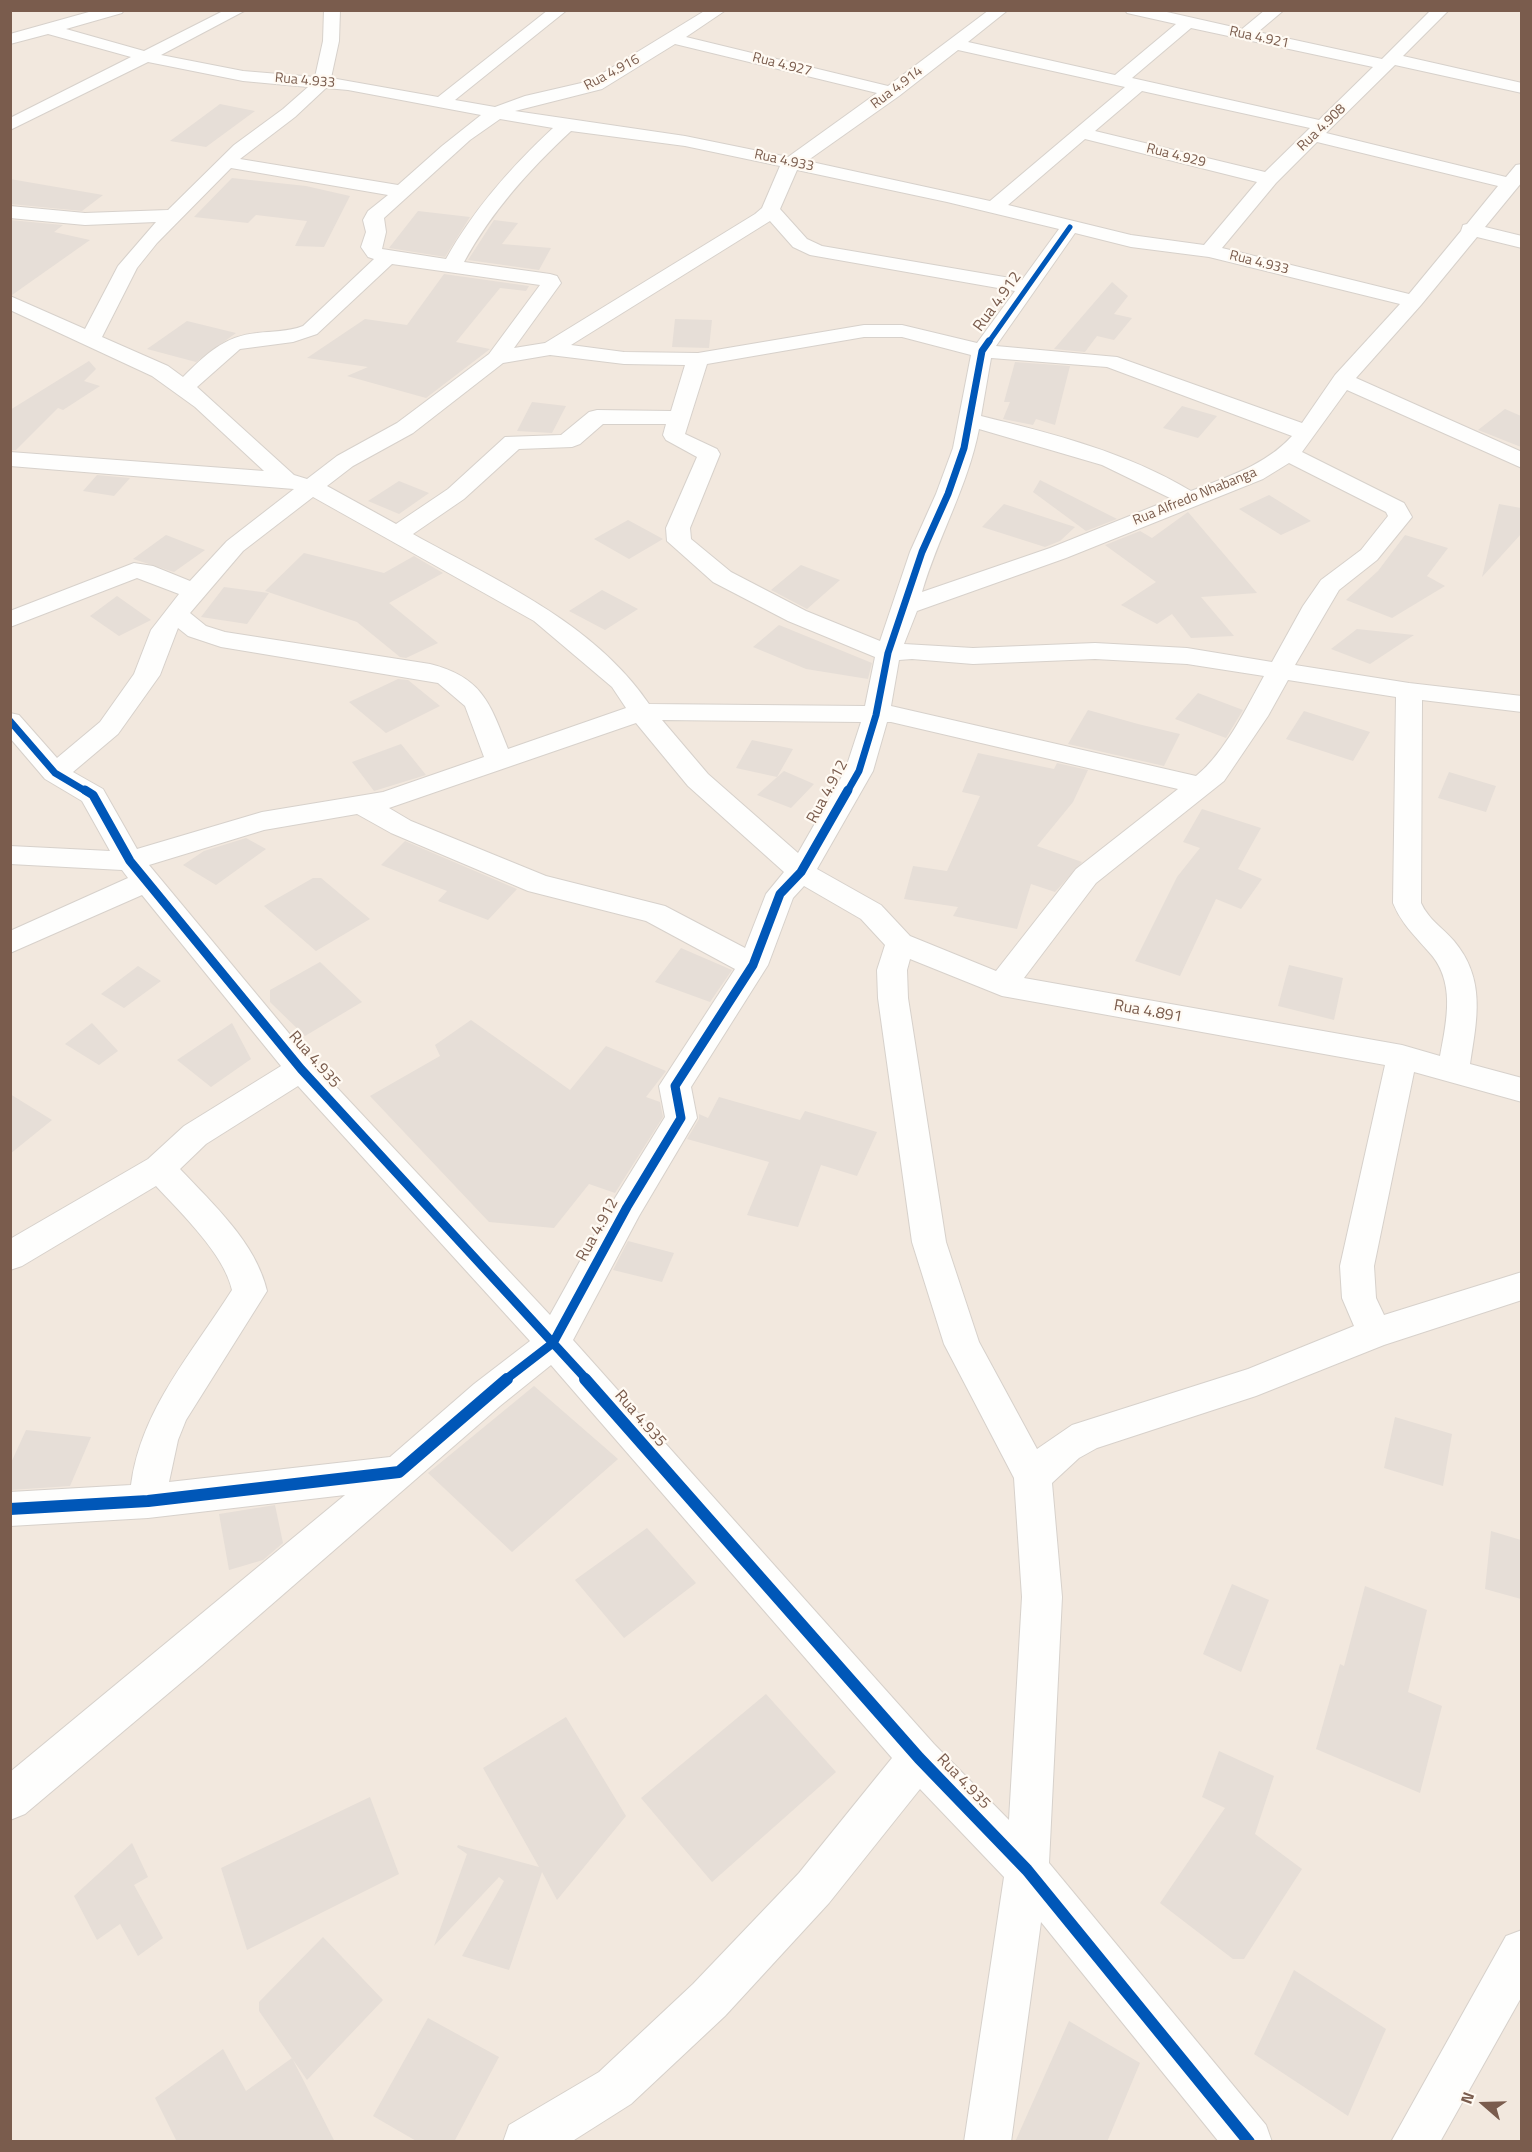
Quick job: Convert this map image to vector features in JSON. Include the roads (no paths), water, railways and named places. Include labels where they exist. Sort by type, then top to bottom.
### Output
[{"type":"street","points":[[10,39],[52,30],[116,10]]},
{"type":"street","points":[[10,125],[238,10]]},
{"type":"street","points":[[91,339],[128,266],[172,216],[227,162],[322,82],[333,30],[332,10]]},
{"type":"street","points":[[442,102],[559,10]]},
{"type":"street","name":"Rua 4.916","points":[[496,113],[540,98],[576,92],[596,85],[718,10]]},
{"type":"street","name":"Rua 4.914","points":[[791,163],[893,92],[1000,10]]},
{"type":"street","name":"Rua 4.921","points":[[1133,10],[1245,35],[1521,87]]},
{"type":"street","points":[[1245,35],[1276,10]]},
{"type":"street","name":"Rua 4.908","points":[[1209,251],[1269,179],[1441,10]]},
{"type":"street","points":[[1118,81],[1188,22]]},
{"type":"street","name":"Rua 4.933","points":[[52,30],[148,57],[243,76],[322,82],[567,125],[638,133],[791,163],[994,207],[1070,227],[1166,248],[1209,251],[1413,302]]},
{"type":"street","name":"Rua 4.927","points":[[672,38],[893,92]]},
{"type":"street","name":"Rua Alfredo Nhabanga","points":[[906,606],[1058,553],[1255,474],[1288,453],[1306,434],[1343,380],[1413,302],[1470,229],[1516,176],[1319,131],[1138,85],[955,44]]},
{"type":"street","points":[[994,207],[1138,85]]},
{"type":"street","points":[[496,113],[445,153],[404,192],[375,215],[373,220],[376,232],[371,247],[375,253],[388,257],[537,276],[552,283],[496,358]]},
{"type":"street","points":[[453,266],[466,240],[496,195],[530,158],[567,125]]},
{"type":"street","name":"Rua 4.929","points":[[1082,133],[1269,179]]},
{"type":"street","points":[[227,162],[404,192]]},
{"type":"street","points":[[549,349],[726,242],[770,210],[791,163]]},
{"type":"street","points":[[770,210],[800,243],[817,251],[1028,287]]},
{"type":"street","points":[[10,212],[85,219],[172,216]]},
{"type":"street","name":"Rua 4.912","points":[[553,1343],[627,1207],[681,1118],[675,1086],[753,965],[780,894],[801,872],[859,771],[876,715],[888,653],[906,606],[922,552],[952,485],[969,420],[982,351],[1070,227]]},
{"type":"street","points":[[1470,229],[1521,242]]},
{"type":"street","points":[[185,387],[232,345],[251,340],[299,335],[310,330],[388,257]]},
{"type":"street","points":[[10,302],[160,371],[185,387],[286,480]]},
{"type":"street","points":[[55,773],[109,728],[147,675],[156,646],[177,615],[235,546],[345,461],[405,428],[476,371],[496,358],[531,350],[549,349],[624,358],[698,359],[864,331],[902,331],[982,351],[1110,361],[1284,423],[1306,434]]},
{"type":"street","points":[[698,359],[674,435],[679,440],[709,454],[678,528],[679,542],[722,577],[797,616],[888,653],[912,651],[973,656],[1095,651],[1187,656],[1408,691],[1521,704]]},
{"type":"street","points":[[1343,380],[1521,461]]},
{"type":"street","points":[[397,534],[456,494],[513,442],[564,442],[572,439],[597,417],[679,418]]},
{"type":"street","points":[[969,420],[1068,445],[1115,462],[1165,484],[1189,500]]},
{"type":"street","points":[[1002,986],[1086,876],[1214,776],[1255,716],[1308,616],[1330,585],[1370,555],[1400,517],[1396,508],[1288,453]]},
{"type":"street","name":"Rua 4.891","points":[[10,459],[286,480],[311,487],[543,616],[621,682],[641,712],[698,780],[745,825],[801,872],[871,912],[900,943],[1002,986],[1402,1057],[1521,1090]]},
{"type":"street","points":[[10,620],[134,570],[144,571],[195,592]]},
{"type":"street","points":[[177,615],[197,631],[221,639],[430,672],[447,677],[477,703],[499,760]]},
{"type":"street","points":[[1408,691],[1407,903],[1412,918],[1447,951],[1459,972],[1465,991],[1453,1071]]},
{"type":"street","points":[[10,943],[138,871],[262,821],[387,800],[641,712],[891,714],[1202,786]]},
{"type":"street","name":"Rua 4.935","points":[[10,721],[55,773],[93,795],[138,871],[300,1069],[553,1343],[919,1758],[1027,1870],[1249,2142]]},
{"type":"street","points":[[360,804],[402,827],[529,880],[655,913],[753,965]]},
{"type":"street","points":[[10,855],[70,860],[138,871]]},
{"type":"street","points":[[900,943],[892,970],[893,999],[929,1242],[962,1344],[1033,1477],[1042,1598],[1027,1870],[987,2142]]},
{"type":"street","points":[[1375,1333],[1359,1298],[1357,1266],[1402,1057]]},
{"type":"street","points":[[10,1256],[160,1168],[195,1135],[300,1069]]},
{"type":"street","points":[[148,1501],[149,1470],[170,1410],[250,1291],[250,1283],[245,1274],[221,1239],[160,1168]]},
{"type":"street","points":[[1033,1477],[1071,1443],[1089,1433],[1108,1430],[1256,1381],[1375,1333],[1517,1298]]},
{"type":"street","points":[[10,1799],[188,1653],[487,1395],[553,1343]]},
{"type":"street","points":[[10,1509],[148,1501],[399,1472]]},
{"type":"street","points":[[526,2142],[615,2088],[709,2000],[814,1888],[919,1758]]},
{"type":"street","points":[[1413,2142],[1521,1952]]}]
